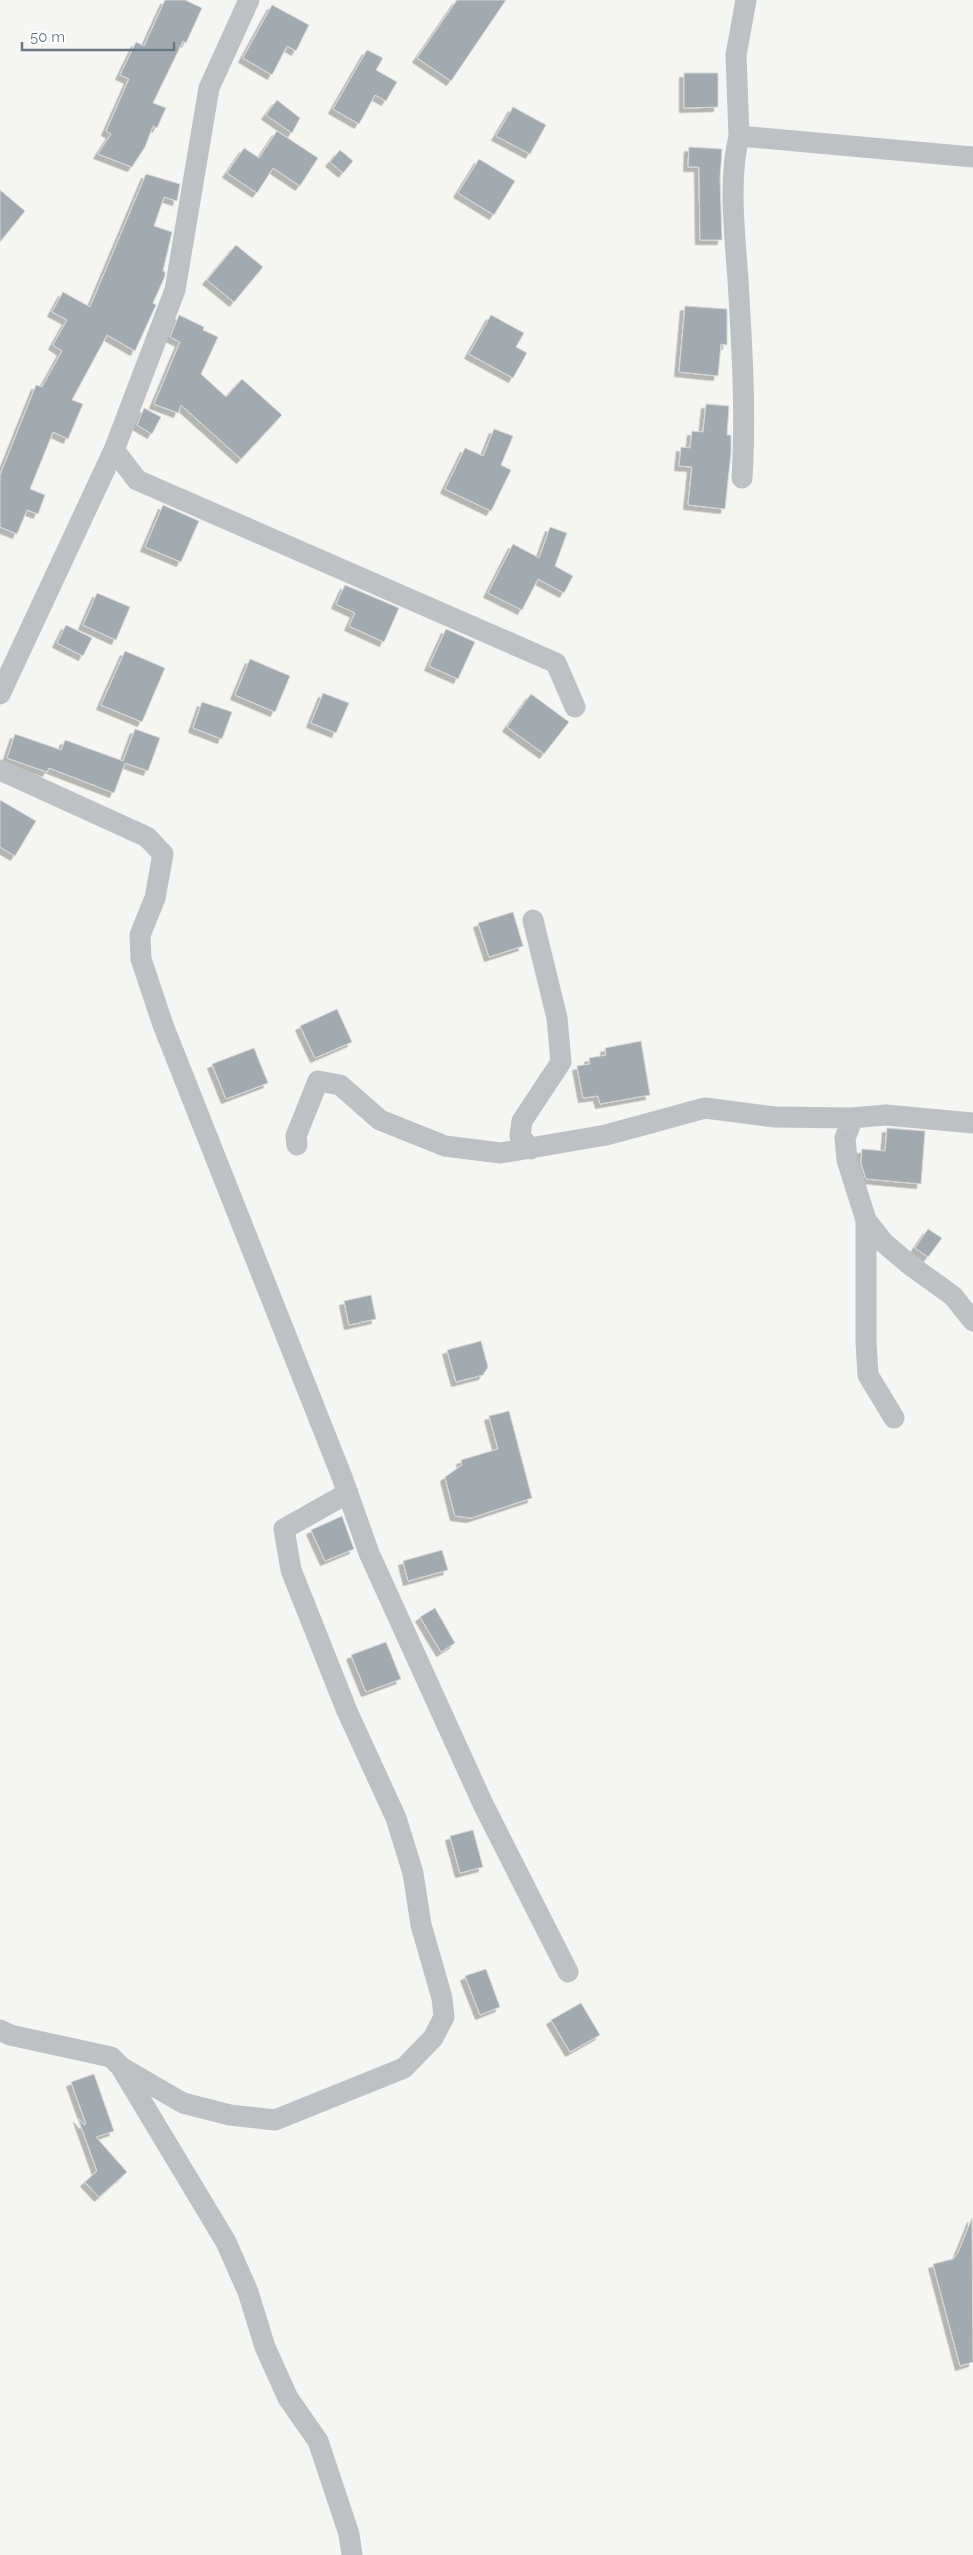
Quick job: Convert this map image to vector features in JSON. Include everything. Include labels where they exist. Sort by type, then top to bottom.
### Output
[{"type":"street","points":[[0,694],[114,450],[174,290],[209,88],[249,0]]},
{"type":"street","points":[[742,478],[745,420],[735,231],[735,154],[739,136],[736,55],[746,0]]},
{"type":"street","points":[[739,136],[973,157]]},
{"type":"street","points":[[114,450],[137,480],[556,663],[575,707]]},
{"type":"street","points":[[0,770],[147,837],[163,854],[155,898],[140,936],[141,959],[166,1034],[348,1493],[369,1553],[483,1804],[568,1972]]},
{"type":"street","points":[[531,1149],[520,1136],[522,1122],[560,1062],[557,1018],[533,920]]},
{"type":"street","points":[[297,1145],[296,1136],[318,1081],[340,1084],[380,1120],[445,1146],[501,1153],[606,1135],[705,1108],[774,1117],[853,1118],[886,1115],[973,1123]]},
{"type":"street","points":[[853,1118],[845,1138],[847,1160],[866,1220],[866,1342],[868,1375],[894,1418]]},
{"type":"street","points":[[866,1220],[883,1242],[910,1265],[953,1296],[973,1321]]},
{"type":"street","points":[[121,2067],[183,2102],[230,2115],[275,2120],[404,2068],[433,2038],[444,2017],[442,1998],[421,1925],[412,1873],[396,1818],[346,1711],[291,1570],[284,1529],[348,1493]]},
{"type":"street","points":[[0,2030],[10,2035],[111,2057],[121,2067],[226,2242],[248,2292],[264,2347],[288,2398],[318,2442],[349,2534],[352,2555]]},
{"type":"building","points":[[165,0],[185,0],[202,8],[186,43],[183,41],[153,103],[166,108],[157,128],[153,126],[145,147],[132,167],[98,154],[111,134],[106,131],[129,79],[120,75],[136,42],[144,46]]},
{"type":"building","points":[[457,0],[506,0],[451,81],[417,58]]},
{"type":"building","points":[[272,5],[309,25],[296,51],[287,46],[272,75],[243,58]]},
{"type":"building","points":[[367,50],[383,58],[376,70],[397,82],[386,101],[375,95],[359,124],[333,109]]},
{"type":"building","points":[[684,73],[718,73],[718,107],[684,108]]},
{"type":"building","points":[[277,100],[300,118],[292,133],[266,115]]},
{"type":"building","points":[[513,107],[546,125],[530,154],[496,136]]},
{"type":"building","points":[[277,131],[318,158],[300,186],[273,168],[257,193],[227,173],[244,148],[259,158]]},
{"type":"building","points":[[689,147],[722,149],[720,179],[722,240],[700,240],[699,167],[688,167]]},
{"type":"building","points":[[340,150],[353,161],[343,173],[330,162]]},
{"type":"building","points":[[479,159],[515,181],[494,215],[458,193]]},
{"type":"building","points":[[146,174],[180,184],[177,201],[164,197],[154,226],[172,232],[163,271],[165,276],[153,303],[156,305],[135,351],[107,335],[72,400],[83,404],[68,439],[53,432],[30,489],[45,495],[38,514],[27,510],[17,534],[0,527],[0,475],[36,385],[42,387],[62,351],[53,345],[67,320],[52,312],[63,292],[90,307]]},
{"type":"building","points":[[0,190],[25,211],[0,242]]},
{"type":"building","points":[[236,245],[263,267],[234,302],[207,280]]},
{"type":"building","points":[[685,306],[727,309],[727,345],[721,344],[718,376],[679,372]]},
{"type":"building","points":[[179,315],[204,327],[203,330],[218,337],[201,374],[226,397],[242,379],[282,415],[241,459],[181,405],[178,413],[154,404],[180,342],[170,337]]},
{"type":"building","points":[[491,315],[524,333],[516,347],[527,353],[513,378],[469,354]]},
{"type":"building","points":[[706,404],[729,406],[727,435],[731,435],[731,453],[725,509],[688,505],[692,467],[679,466],[681,447],[690,448],[692,431],[703,432]]},
{"type":"building","points":[[144,408],[161,417],[152,434],[137,425]]},
{"type":"building","points":[[494,429],[513,436],[501,465],[511,470],[491,511],[445,489],[465,448],[483,456]]},
{"type":"building","points":[[163,505],[199,521],[181,562],[145,547]]},
{"type":"building","points":[[550,527],[567,533],[555,566],[573,576],[564,593],[538,579],[522,610],[488,593],[513,544],[539,558]]},
{"type":"building","points":[[345,585],[399,608],[384,642],[349,626],[355,613],[336,604]]},
{"type":"building","points":[[97,593],[130,607],[116,640],[83,625]]},
{"type":"building","points":[[66,625],[92,638],[83,656],[57,643]]},
{"type":"building","points":[[446,629],[475,642],[458,679],[429,666]]},
{"type":"building","points":[[125,651],[165,668],[142,722],[101,705]]},
{"type":"building","points":[[250,659],[290,676],[275,712],[235,695]]},
{"type":"building","points":[[323,693],[349,703],[336,733],[311,723]]},
{"type":"building","points":[[531,694],[569,722],[544,754],[507,727]]},
{"type":"building","points":[[202,702],[232,712],[222,739],[193,728]]},
{"type":"building","points":[[135,729],[160,738],[148,771],[125,763],[114,793],[49,768],[47,772],[7,758],[15,734],[61,750],[65,740],[123,761]]},
{"type":"building","points":[[0,800],[36,821],[15,856],[0,847]]},
{"type":"building","points":[[513,912],[523,946],[489,957],[478,923]]},
{"type":"building","points":[[337,1009],[352,1042],[315,1058],[300,1026]]},
{"type":"building","points":[[641,1041],[650,1095],[600,1104],[598,1096],[583,1098],[577,1066],[590,1064],[589,1058],[606,1055],[605,1048]]},
{"type":"building","points":[[254,1048],[268,1083],[226,1099],[212,1064]]},
{"type":"building","points":[[887,1128],[925,1131],[921,1184],[866,1179],[861,1163],[862,1149],[885,1151]]},
{"type":"building","points":[[928,1229],[942,1238],[928,1257],[915,1248]]},
{"type":"building","points":[[371,1295],[376,1319],[349,1325],[344,1301]]},
{"type":"building","points":[[481,1341],[488,1367],[483,1375],[456,1382],[447,1350]]},
{"type":"building","points":[[509,1411],[532,1498],[471,1518],[455,1516],[445,1477],[462,1465],[461,1460],[498,1449],[489,1416]]},
{"type":"building","points":[[342,1516],[354,1549],[325,1561],[311,1530]]},
{"type":"building","points":[[442,1550],[448,1570],[408,1581],[403,1561]]},
{"type":"building","points":[[435,1608],[455,1643],[441,1652],[420,1617]]},
{"type":"building","points":[[386,1642],[401,1679],[366,1692],[351,1655]]},
{"type":"building","points":[[473,1830],[483,1867],[460,1873],[450,1836]]},
{"type":"building","points":[[486,1969],[500,2007],[480,2015],[465,1976]]},
{"type":"building","points":[[581,2003],[600,2035],[570,2052],[551,2020]]},
{"type":"building","points":[[94,2074],[114,2131],[96,2137],[127,2172],[99,2197],[85,2182],[97,2171],[78,2118],[84,2125],[86,2124],[71,2082]]},
{"type":"building","points":[[972,2218],[973,2362],[960,2366],[933,2264],[953,2259],[958,2253]]}]
